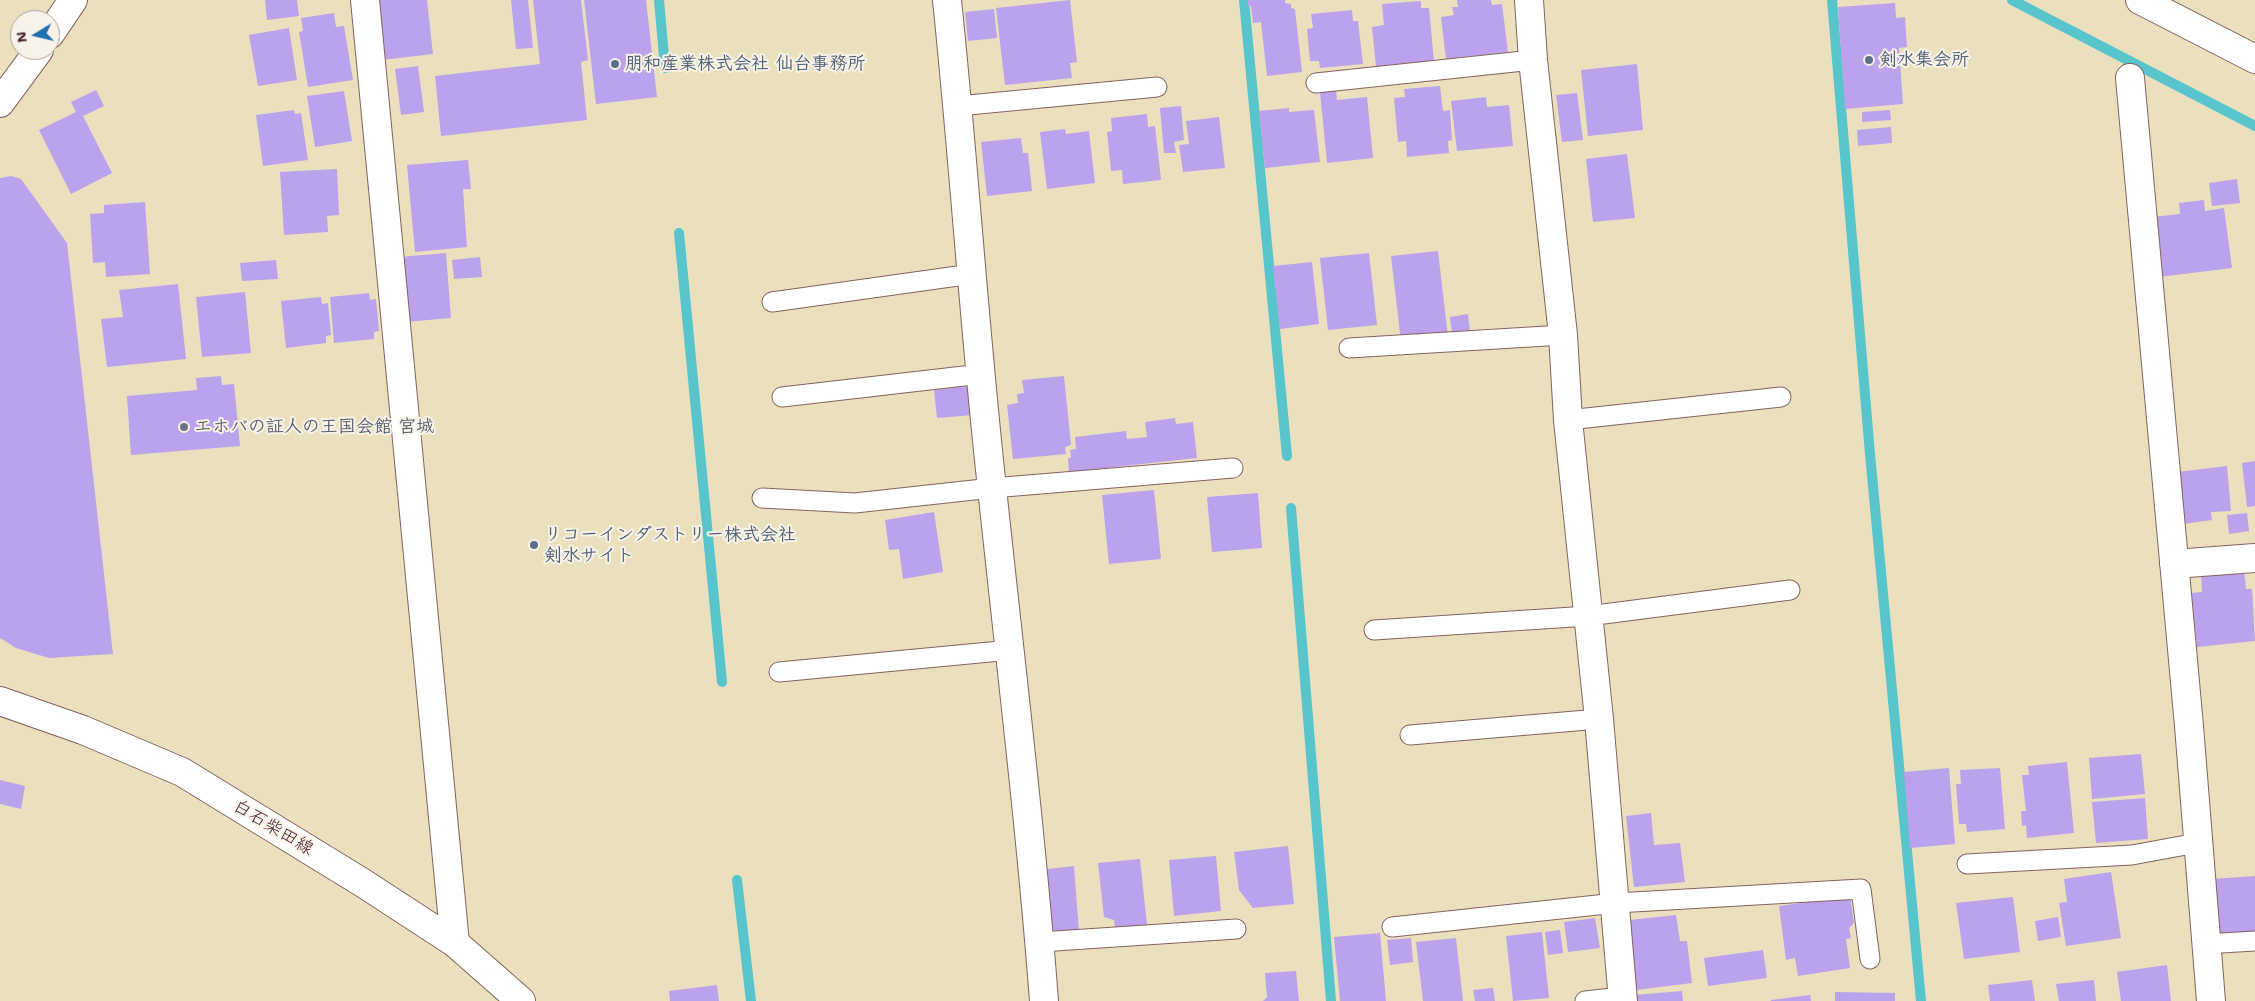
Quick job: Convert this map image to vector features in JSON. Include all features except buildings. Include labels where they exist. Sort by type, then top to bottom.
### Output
[{"type":"main road","points":[[60,19],[73,0]]},
{"type":"main road","points":[[365,0],[455,943]]},
{"type":"main road","points":[[947,0],[992,488],[1011,650],[1040,942],[1044,1001]]},
{"type":"main road","points":[[1529,0],[1533,60],[1563,335],[1568,420],[1599,719],[1616,903],[1622,999]]},
{"type":"main road","points":[[2140,0],[2255,59]]},
{"type":"main road","points":[[0,102],[32,60]]},
{"type":"main road","points":[[2130,78],[2189,726],[2211,1001]]},
{"type":"main road","points":[[2174,564],[2255,558]]},
{"type":"main road","name":"白石柴田線","points":[[0,701],[83,730],[182,772],[363,883],[455,943],[521,1001]]},
{"type":"lane","points":[[1316,83],[1533,60]]},
{"type":"lane","points":[[958,106],[1157,86]]},
{"type":"lane","points":[[772,302],[972,274]]},
{"type":"lane","points":[[1349,348],[1563,335]]},
{"type":"lane","points":[[782,397],[981,374]]},
{"type":"lane","points":[[1568,420],[1781,397]]},
{"type":"lane","points":[[762,498],[855,503],[992,488],[1233,468]]},
{"type":"lane","points":[[1374,630],[1588,616],[1790,590]]},
{"type":"lane","points":[[778,672],[1011,650]]},
{"type":"lane","points":[[1410,735],[1599,719]]},
{"type":"lane","points":[[1967,864],[2132,856],[2197,842]]},
{"type":"lane","points":[[1392,927],[1616,903],[1861,888],[1870,959]]},
{"type":"lane","points":[[1040,942],[1236,929]]},
{"type":"lane","points":[[2205,944],[2255,941]]},
{"type":"lane","points":[[1585,1001],[1622,999]]},
{"type":"waterway","points":[[659,0],[665,68]]},
{"type":"waterway","points":[[1244,0],[1287,456]]},
{"type":"waterway","points":[[1832,0],[1870,454],[1921,1001]]},
{"type":"waterway","points":[[2012,0],[2255,126]]},
{"type":"waterway","points":[[679,233],[722,682]]},
{"type":"waterway","points":[[1291,508],[1331,1001]]},
{"type":"waterway","points":[[737,880],[751,1001]]},
{"type":"place","name":"剣水集会所","points":[[1869,60]]},
{"type":"place","name":"朋和産業株式会社 仙台事務所","points":[[615,64]]},
{"type":"place","name":"エホバの証人の王国会館 宮城","points":[[184,427]]},
{"type":"place","name":"リコーインダストリー株式会社 剣水サイト","points":[[534,545]]}]
